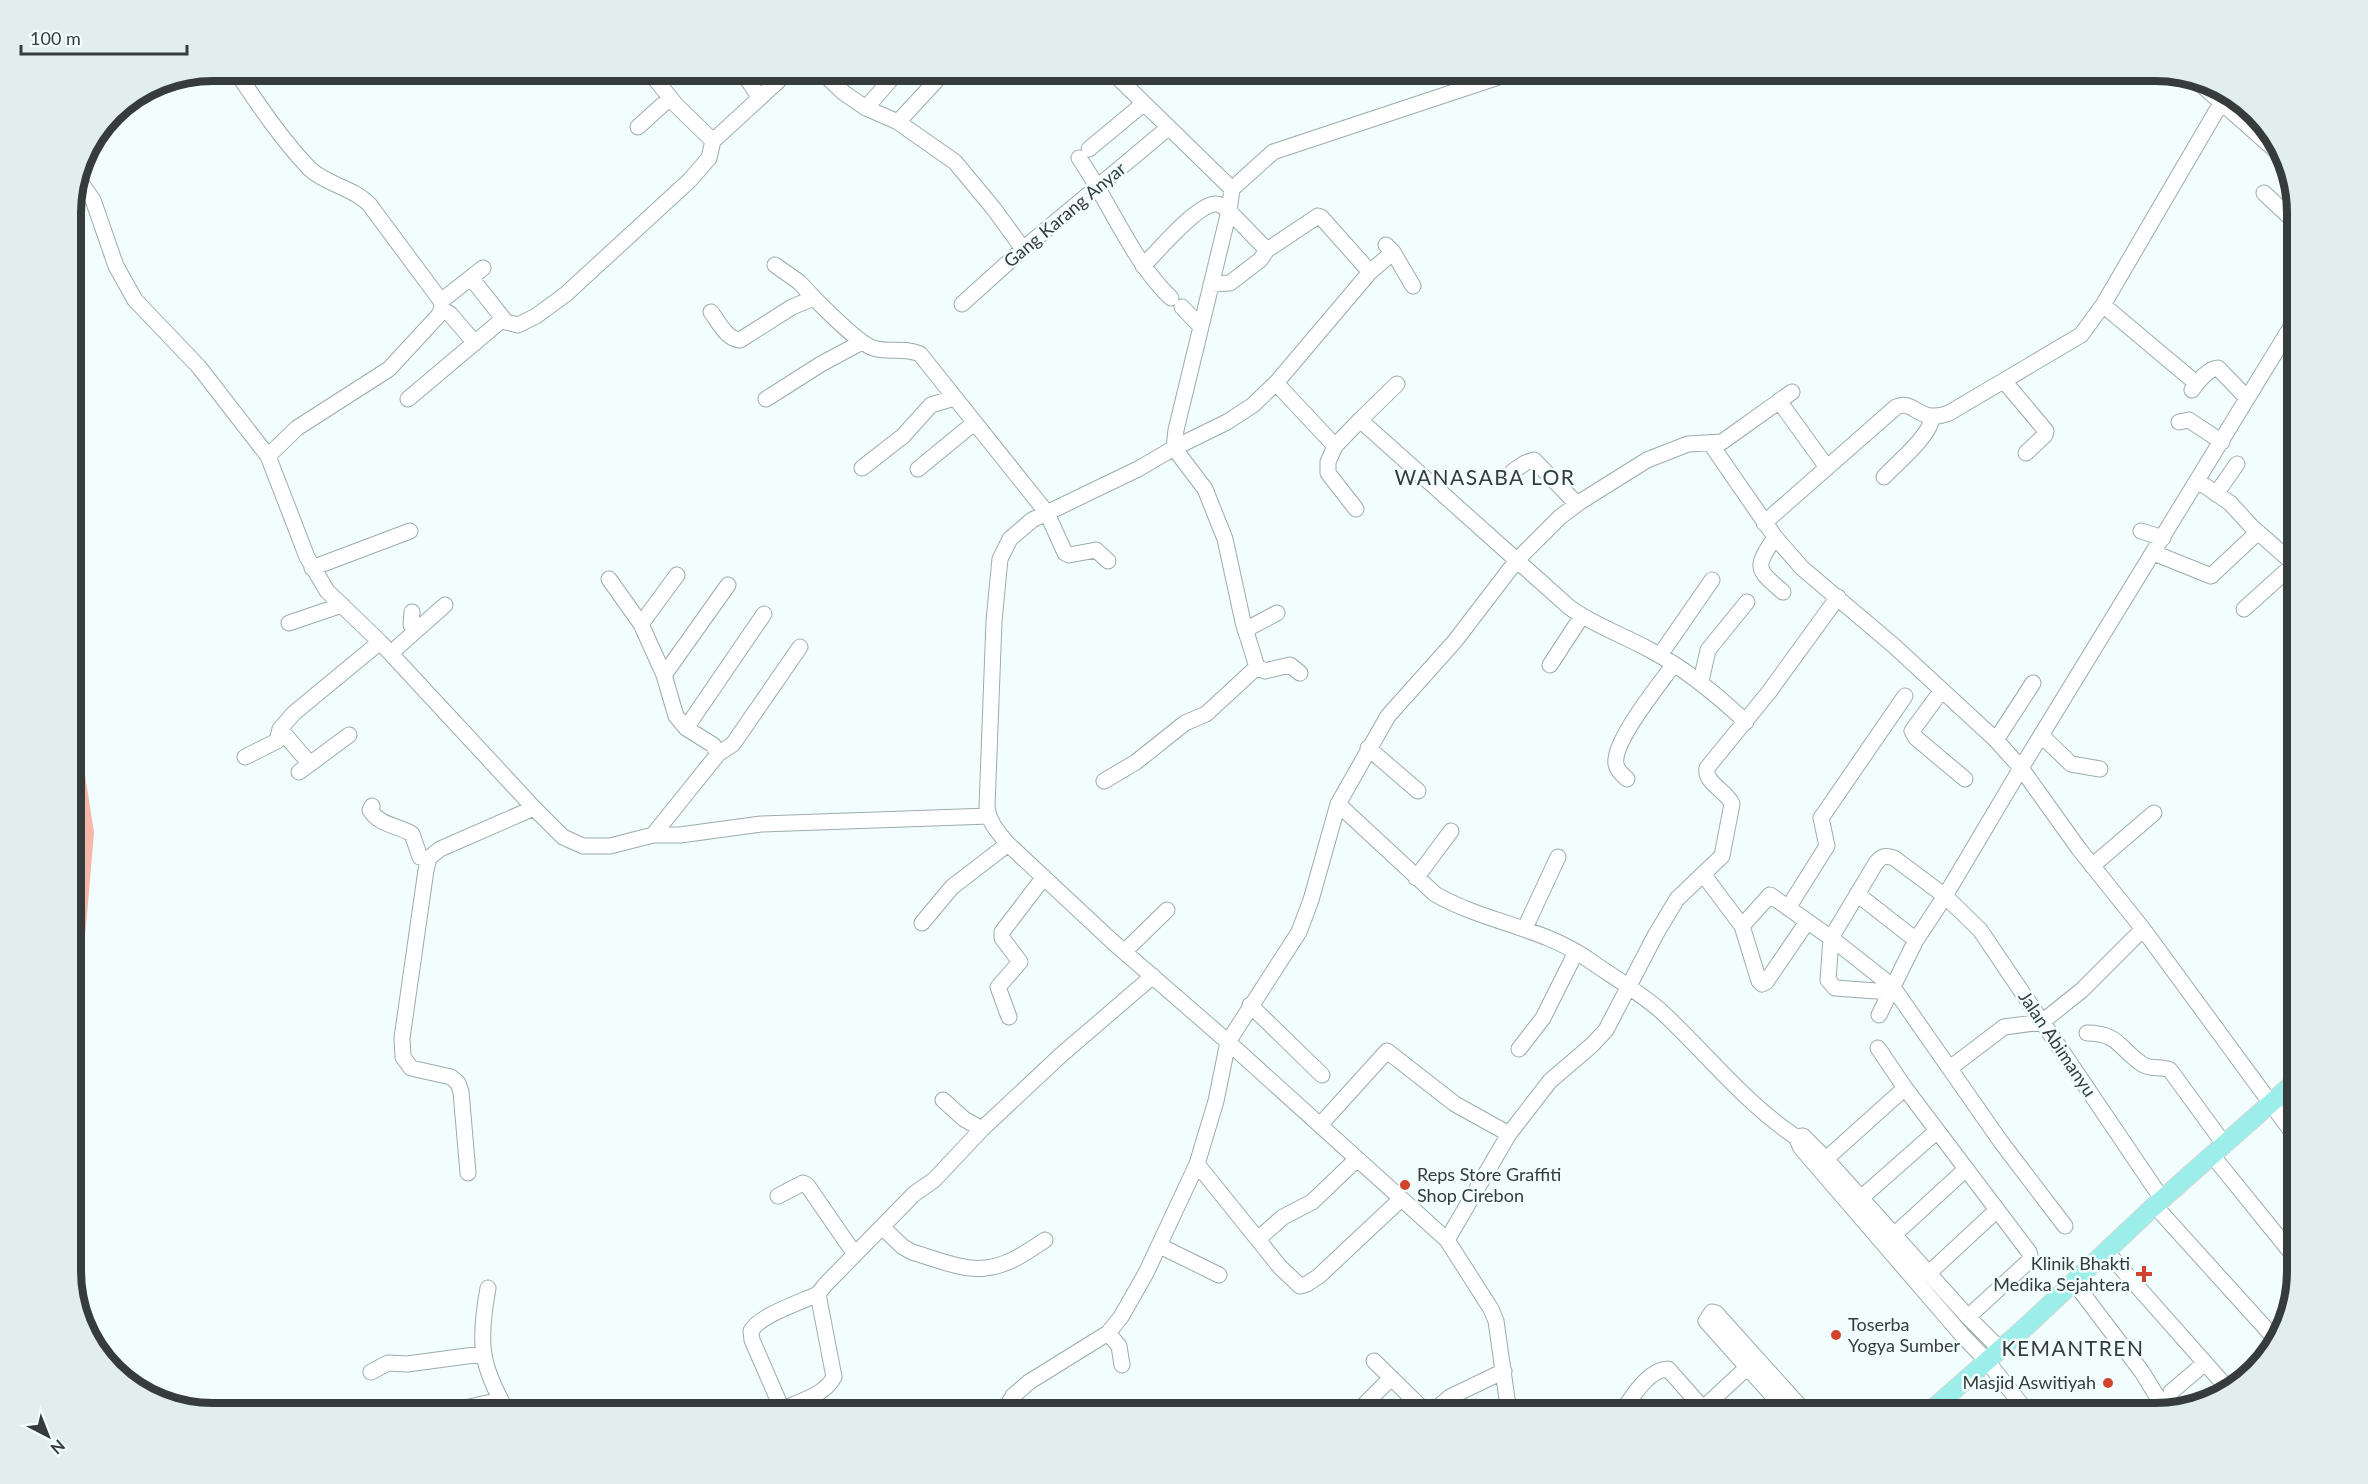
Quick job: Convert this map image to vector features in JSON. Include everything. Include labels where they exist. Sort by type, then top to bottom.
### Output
[{"type":"main road","points":[[1939,1403],[2030,1324],[2158,1202],[2287,1089]]},
{"type":"street","points":[[243,81],[271,121],[310,169],[323,178],[360,195],[369,204],[441,305],[475,343]]},
{"type":"street","points":[[657,81],[670,98],[713,141]]},
{"type":"street","points":[[748,81],[760,98]]},
{"type":"street","points":[[268,456],[297,428],[389,369],[438,316],[441,305],[477,273],[503,319],[512,324],[518,325],[552,306],[690,180],[709,158],[713,141],[778,81]]},
{"type":"street","points":[[831,81],[866,108],[898,122],[955,162],[1023,249]]},
{"type":"street","points":[[866,108],[889,81]]},
{"type":"street","points":[[898,122],[936,81]]},
{"type":"street","points":[[1121,81],[1232,189]]},
{"type":"street","points":[[1300,673],[1290,665],[1264,671],[1257,667],[1245,630],[1225,538],[1205,489],[1174,448],[1176,430],[1232,189],[1272,152],[1487,81]]},
{"type":"street","points":[[2213,95],[2266,142]]},
{"type":"street","points":[[638,127],[670,98]]},
{"type":"street","points":[[1764,523],[1826,466],[1900,405],[1908,405],[1922,415],[1932,418],[1949,413],[2081,335],[2103,305],[2221,102]]},
{"type":"street","points":[[1143,104],[1084,153],[1096,189],[1155,284],[1201,327]]},
{"type":"street","name":"Gang Karang Anyar","points":[[962,304],[1023,249],[1168,128]]},
{"type":"street","points":[[84,187],[93,200],[116,266],[135,300],[200,367],[268,456],[312,568],[327,591],[385,647],[563,837],[583,846],[610,846],[666,835],[761,824],[988,816]]},
{"type":"street","points":[[2264,193],[2287,215]]},
{"type":"street","points":[[1143,266],[1188,221],[1208,206],[1215,204],[1222,205],[1268,250]]},
{"type":"street","points":[[1211,284],[1230,283],[1260,260],[1268,250],[1318,216],[1324,218],[1370,272]]},
{"type":"street","points":[[1413,286],[1390,249],[1276,383],[1245,411],[1138,469],[1032,520],[1017,532],[1004,548],[1000,559],[994,621],[987,807],[988,816],[994,827],[1008,844],[1124,952],[1228,1042],[1447,1240],[1491,1309],[1499,1335],[1508,1403]]},
{"type":"street","points":[[775,265],[799,282],[862,342],[882,351],[914,351],[920,354],[1047,513],[1065,553],[1069,555],[1096,550],[1108,561]]},
{"type":"street","points":[[711,312],[724,330],[736,340],[741,340],[792,307],[814,298]]},
{"type":"street","points":[[2103,305],[2193,388],[2213,368],[2218,368],[2247,398]]},
{"type":"street","points":[[408,399],[503,319]]},
{"type":"street","points":[[1879,1015],[1916,940],[1945,896],[2287,332]]},
{"type":"street","points":[[766,399],[820,364],[862,342]]},
{"type":"street","points":[[2004,381],[2046,433],[2026,453]]},
{"type":"street","points":[[1276,383],[1335,446]]},
{"type":"street","points":[[1356,509],[1328,473],[1328,462],[1335,446],[1397,384]]},
{"type":"street","points":[[1009,1403],[1013,1396],[1029,1382],[1108,1333],[1121,1317],[1160,1246],[1197,1164],[1216,1101],[1228,1042],[1299,932],[1311,900],[1338,804],[1388,716],[1455,641],[1517,560],[1544,531],[1577,504],[1647,460],[1688,444],[1717,444],[1726,440],[1785,396],[1826,466]]},
{"type":"street","points":[[862,468],[903,436],[931,405],[954,398]]},
{"type":"street","points":[[1884,477],[1924,435],[1932,418]]},
{"type":"street","points":[[1360,420],[1569,607],[1582,616],[1660,655],[1701,681],[1746,722]]},
{"type":"street","points":[[2179,422],[2189,420],[2222,442]]},
{"type":"street","points":[[918,469],[974,423]]},
{"type":"street","points":[[1710,443],[1764,523],[1802,568],[1942,690],[1996,740],[2021,768],[2091,866],[2143,928],[2287,1126]]},
{"type":"street","points":[[1512,472],[1534,460],[1577,504]]},
{"type":"street","points":[[2216,494],[2237,464]]},
{"type":"street","points":[[2198,481],[2235,507],[2258,532],[2287,556]]},
{"type":"street","points":[[312,568],[410,531]]},
{"type":"street","points":[[2140,531],[2163,538]]},
{"type":"street","points":[[2154,553],[2211,576],[2258,532]]},
{"type":"street","points":[[1775,537],[1762,557],[1760,565],[1767,578],[1783,592]]},
{"type":"street","points":[[2244,609],[2287,571]]},
{"type":"street","points":[[641,624],[677,575]]},
{"type":"street","points":[[609,579],[641,624],[664,675],[676,716],[686,728],[713,745],[718,754]]},
{"type":"street","points":[[1660,655],[1712,580]]},
{"type":"street","points":[[664,675],[728,585]]},
{"type":"street","points":[[1447,1240],[1509,1134],[1550,1081],[1606,1030],[1677,899],[1717,862],[1724,852],[1732,804],[1730,799],[1708,778],[1707,768],[1746,722],[1838,597]]},
{"type":"street","points":[[1701,681],[1708,650],[1748,602]]},
{"type":"street","points":[[289,623],[342,605]]},
{"type":"street","points":[[245,757],[276,741],[280,729],[294,713],[385,647],[416,630],[445,605]]},
{"type":"street","points":[[412,612],[411,625],[416,630]]},
{"type":"street","points":[[1245,630],[1277,613]]},
{"type":"street","points":[[686,728],[764,614]]},
{"type":"street","points":[[1550,665],[1582,616]]},
{"type":"street","points":[[666,835],[718,754],[733,744],[800,647]]},
{"type":"street","points":[[1627,779],[1616,766],[1616,759],[1623,740],[1674,664]]},
{"type":"street","points":[[1104,781],[1120,774],[1185,723],[1206,714],[1257,667]]},
{"type":"street","points":[[1996,740],[2033,683]]},
{"type":"street","points":[[1942,690],[1912,731],[1916,738],[1965,779]]},
{"type":"street","points":[[1788,908],[1827,846],[1821,818],[1905,696]]},
{"type":"street","points":[[280,729],[304,768],[350,735]]},
{"type":"street","points":[[2042,735],[2071,764],[2100,769]]},
{"type":"street","points":[[1368,748],[1418,791]]},
{"type":"street","points":[[1338,804],[1435,894],[1453,904],[1525,928],[1576,952],[1661,1011],[1754,1106],[1796,1137],[1801,1148],[1962,1335],[1994,1355]]},
{"type":"street","points":[[372,806],[370,810],[372,815],[384,823],[412,834],[420,857],[429,858]]},
{"type":"street","points":[[468,1173],[461,1092],[458,1083],[452,1077],[411,1068],[403,1057],[402,1038],[429,858],[440,849],[534,808]]},
{"type":"street","points":[[2091,866],[2154,813]]},
{"type":"street","points":[[1416,878],[1451,831]]},
{"type":"street","points":[[922,923],[952,887],[1008,844]]},
{"type":"street","points":[[1525,928],[1558,857]]},
{"type":"street","name":"Jalan Abimanyu","points":[[1857,894],[1882,857],[1894,858],[1945,896],[1980,930],[2158,1202],[2271,1334]]},
{"type":"street","points":[[1703,874],[1742,926],[1759,981],[1762,984],[1766,982],[1807,922]]},
{"type":"street","points":[[1009,1017],[998,987],[1020,962],[1004,941],[1002,932],[1044,877]]},
{"type":"street","points":[[1891,989],[1831,986],[1828,980],[1831,938],[1857,894],[1916,940]]},
{"type":"street","points":[[1742,926],[1767,896],[1773,896],[1831,938],[1891,989],[2001,1142],[2065,1226]]},
{"type":"street","points":[[1124,952],[1167,910]]},
{"type":"street","points":[[1950,1068],[2004,1027],[2042,1022],[2082,990],[2143,928]]},
{"type":"street","points":[[1520,1049],[1543,1018],[1576,952]]},
{"type":"street","points":[[775,1403],[752,1340],[751,1331],[755,1325],[818,1294],[854,1254],[919,1190],[934,1180],[982,1129],[1060,1055],[1152,976]]},
{"type":"street","points":[[1250,1005],[1322,1075]]},
{"type":"street","points":[[2087,1032],[2110,1036],[2143,1065],[2170,1070],[2218,1149],[2287,1245]]},
{"type":"street","points":[[1878,1048],[1905,1088],[2029,1252],[2031,1259],[1968,1317]]},
{"type":"street","points":[[1320,1125],[1387,1051],[1455,1104],[1509,1134]]},
{"type":"street","points":[[1826,1159],[1905,1088]]},
{"type":"street","points":[[943,1100],[964,1119],[982,1129]]},
{"type":"street","points":[[1861,1198],[1937,1131]]},
{"type":"street","points":[[1796,1137],[1803,1136],[1826,1159],[1968,1317],[2022,1403]]},
{"type":"street","points":[[1258,1239],[1283,1217],[1312,1202],[1357,1159]]},
{"type":"street","points":[[1197,1164],[1292,1280],[1304,1286],[1335,1262],[1401,1199]]},
{"type":"street","points":[[1895,1234],[1966,1169]]},
{"type":"street","points":[[778,1196],[797,1185],[804,1183],[807,1185],[854,1254]]},
{"type":"street","points":[[1929,1273],[1997,1210]]},
{"type":"street","points":[[882,1227],[903,1247],[912,1252],[972,1268],[986,1268],[1014,1259],[1045,1240]]},
{"type":"street","points":[[1160,1246],[1219,1275]]},
{"type":"street","points":[[2106,1251],[2223,1384]]},
{"type":"street","points":[[2073,1281],[2142,1372],[2161,1403]]},
{"type":"street","points":[[488,1288],[483,1315],[482,1354],[502,1403]]},
{"type":"street","points":[[810,1403],[831,1383],[834,1377],[818,1294]]},
{"type":"street","points":[[1108,1333],[1119,1346],[1122,1365]]},
{"type":"street","points":[[371,1372],[388,1363],[406,1364],[482,1354]]},
{"type":"street","points":[[1374,1360],[1418,1403]]},
{"type":"street","points":[[1712,1403],[1752,1362],[1786,1403]]},
{"type":"street","points":[[2171,1392],[2205,1363]]},
{"type":"street","points":[[1629,1403],[1647,1379],[1661,1369],[1668,1369],[1696,1403]]},
{"type":"street","points":[[1442,1403],[1504,1371]]},
{"type":"street","points":[[1366,1403],[1391,1378]]},
{"type":"street","points":[[487,1403],[500,1400]]},
{"type":"waterway","points":[[81,814],[84,833],[81,868]]},
{"type":"place","name":"Reps Store Graffiti Shop Cirebon","points":[[1405,1185]]},
{"type":"place","name":"Klinik Bhakti Medika Sejahtera","points":[[2144,1274]]},
{"type":"place","name":"Toserba Yogya Sumber","points":[[1836,1335]]},
{"type":"place","name":"Masjid Aswitiyah","points":[[2108,1383]]},
{"type":"district","name":"WANASABA LOR","points":[[1485,478]]},
{"type":"district","name":"KEMANTREN","points":[[2073,1349]]}]
